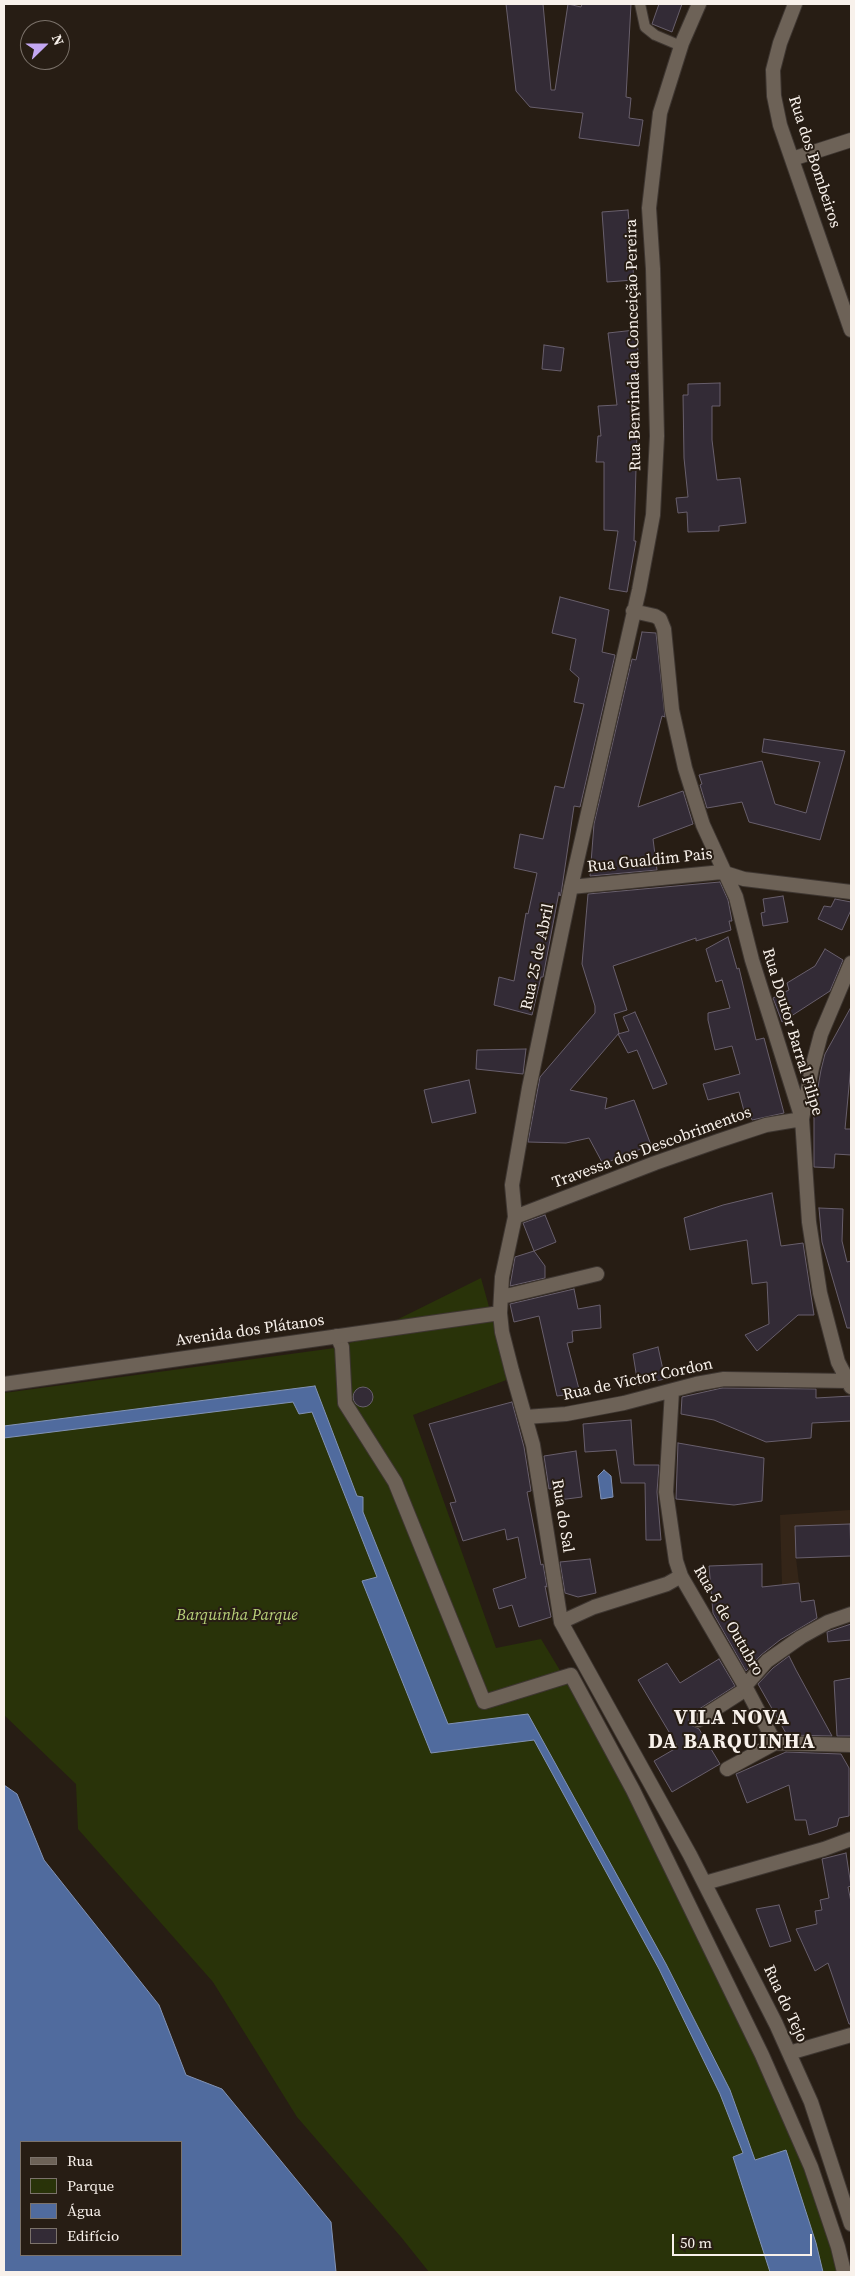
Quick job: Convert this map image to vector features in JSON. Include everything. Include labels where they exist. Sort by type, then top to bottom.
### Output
[{"type":"street","name":"Rua Benvinda da Conceição Pereira","points":[[633,611],[653,515],[657,436],[653,269],[649,208],[660,113],[681,46],[699,4]]},
{"type":"street","name":"Rua dos Bombeiros","points":[[795,4],[780,43],[773,70],[774,96],[780,125],[851,330]]},
{"type":"street","points":[[792,160],[851,140]]},
{"type":"street","points":[[633,611],[655,616],[662,624],[672,710],[685,768],[702,825],[722,872]]},
{"type":"street","name":"Rua 25 de Abril","points":[[500,1313],[502,1277],[515,1217],[513,1176],[529,1088],[571,887],[633,611]]},
{"type":"street","name":"Rua Gualdim Pais","points":[[571,887],[722,872],[744,879],[851,892]]},
{"type":"street","name":"Rua Doutor Barral Filipe","points":[[722,872],[736,898],[752,960],[802,1119],[810,1222],[820,1293],[838,1362],[850,1384]]},
{"type":"street","points":[[802,1119],[821,1034],[851,963]]},
{"type":"street","name":"Travessa dos Descobrimentos","points":[[515,1217],[718,1141],[766,1126],[802,1119]]},
{"type":"street","points":[[502,1297],[597,1274]]},
{"type":"street","name":"Avenida dos Plátanos","points":[[4,1384],[500,1313]]},
{"type":"street","name":"Rua do Sal","points":[[500,1313],[502,1332],[533,1445],[561,1622]]},
{"type":"street","points":[[337,1336],[342,1347],[345,1403],[395,1482],[484,1702],[571,1675],[633,1790],[762,2055],[811,2168],[838,2248],[844,2272]]},
{"type":"street","name":"Rua de Victor Cordon","points":[[526,1417],[566,1414],[724,1379],[850,1384]]},
{"type":"street","name":"Rua 5 de Outubro","points":[[672,1391],[666,1492],[672,1541],[681,1576],[746,1687],[775,1743]]},
{"type":"street","points":[[561,1622],[594,1607],[667,1584],[681,1576]]},
{"type":"street","points":[[698,1720],[746,1687],[767,1661],[801,1637],[828,1622],[851,1614]]},
{"type":"street","name":"Rua do Tejo","points":[[561,1622],[705,1882],[756,1982],[814,2111],[851,2224]]},
{"type":"street","points":[[727,1769],[775,1743],[851,1745]]},
{"type":"street","points":[[705,1882],[824,1849],[851,1839]]},
{"type":"street","points":[[789,2053],[851,2035]]},
{"type":"lane","points":[[640,4],[645,27],[655,36],[681,46]]},
{"type":"shaded area","points":[[850,1510],[851,1556],[796,1558],[799,1583],[782,1585],[780,1515]]},
{"type":"green space","name":"Barquinha Parque","points":[[481,1278],[509,1379],[413,1415],[496,1648],[541,1639],[587,1715],[683,1890],[846,2253],[851,2272],[429,2272],[297,2117],[213,1982],[78,1829],[76,1784],[4,1715],[4,1393],[342,1347]]},
{"type":"water","points":[[315,1386],[357,1496],[363,1497],[363,1512],[448,1724],[528,1714],[666,1964],[730,2090],[755,2160],[786,2150],[816,2243],[823,2272],[770,2272],[733,2157],[743,2153],[720,2094],[659,1969],[534,1740],[431,1753],[362,1581],[377,1577],[312,1412],[299,1414],[293,1402],[4,1438],[4,1426]]},
{"type":"water","points":[[604,1470],[611,1476],[613,1497],[601,1499],[598,1476]]},
{"type":"water","points":[[4,1785],[17,1794],[44,1860],[159,2005],[186,2075],[222,2089],[331,2222],[336,2272],[4,2272]]},
{"type":"building","points":[[506,4],[543,4],[551,90],[555,90],[568,4],[581,7],[582,4],[631,4],[626,97],[631,98],[629,118],[643,120],[639,146],[579,138],[583,113],[530,107],[516,91]]},
{"type":"building","points":[[659,4],[682,4],[672,32],[652,24]]},
{"type":"building","points":[[628,210],[634,280],[607,282],[602,212]]},
{"type":"building","points":[[635,330],[640,364],[635,365],[636,379],[632,380],[637,432],[634,541],[636,541],[627,592],[609,589],[618,531],[604,530],[604,462],[596,462],[598,436],[601,436],[598,406],[617,405],[608,333]]},
{"type":"building","points":[[544,345],[564,348],[561,371],[542,369]]},
{"type":"building","points":[[720,383],[720,406],[712,406],[712,440],[717,480],[740,478],[746,523],[719,526],[719,531],[688,532],[687,512],[678,513],[676,498],[688,497],[684,458],[683,395],[688,395],[688,384]]},
{"type":"building","points":[[560,597],[609,610],[602,652],[615,655],[580,807],[574,806],[561,894],[560,896],[559,892],[543,977],[541,977],[532,1015],[494,1005],[499,977],[514,981],[526,913],[528,914],[537,873],[514,868],[520,834],[543,839],[555,786],[564,788],[584,704],[574,702],[579,678],[570,670],[576,639],[552,633]]},
{"type":"building","points":[[642,632],[656,633],[665,717],[662,716],[638,807],[683,791],[693,824],[653,839],[657,870],[590,876],[594,824],[632,659],[636,660]]},
{"type":"building","points":[[764,739],[845,751],[820,840],[749,822],[742,802],[707,808],[699,775],[762,761],[775,804],[806,813],[820,762],[762,752]]},
{"type":"building","points":[[720,882],[728,900],[732,921],[729,921],[731,930],[696,941],[696,938],[613,966],[627,1010],[614,1014],[619,1033],[570,1090],[607,1098],[605,1109],[634,1100],[651,1145],[603,1164],[589,1138],[566,1143],[528,1142],[540,1077],[595,1013],[595,1006],[582,964],[588,894]]},
{"type":"building","points":[[783,896],[788,922],[763,926],[761,913],[765,912],[763,899]]},
{"type":"building","points":[[835,899],[851,902],[851,910],[842,930],[818,919],[824,906],[831,907]]},
{"type":"building","points":[[728,937],[737,969],[739,968],[756,1040],[764,1038],[784,1113],[752,1120],[749,1110],[744,1111],[739,1092],[708,1100],[703,1084],[740,1074],[732,1046],[715,1050],[708,1020],[708,1013],[730,1008],[722,980],[716,982],[706,949]]},
{"type":"building","points":[[825,949],[843,960],[830,991],[782,1022],[773,998],[789,990],[787,983],[815,966]]},
{"type":"building","points":[[851,1007],[851,1065],[845,1129],[851,1129],[851,1155],[835,1154],[834,1168],[814,1167],[814,1110],[821,1070],[825,1054]]},
{"type":"building","points":[[635,1012],[667,1084],[653,1089],[637,1050],[628,1053],[618,1034],[629,1031],[623,1017]]},
{"type":"building","points":[[526,1049],[523,1074],[476,1069],[477,1050]]},
{"type":"building","points":[[469,1080],[476,1113],[432,1123],[424,1090]]},
{"type":"building","points":[[772,1193],[781,1246],[803,1243],[814,1315],[798,1315],[757,1351],[745,1335],[769,1324],[767,1282],[752,1284],[747,1240],[690,1250],[684,1218],[723,1205]]},
{"type":"building","points":[[819,1208],[843,1209],[842,1241],[847,1262],[851,1261],[851,1328],[847,1328],[822,1242]]},
{"type":"building","points":[[545,1215],[556,1242],[534,1251],[523,1223]]},
{"type":"building","points":[[534,1251],[545,1266],[545,1278],[510,1286],[515,1257]]},
{"type":"building","points":[[574,1289],[578,1309],[600,1305],[601,1328],[572,1331],[573,1342],[567,1343],[580,1393],[557,1396],[539,1316],[514,1322],[510,1304]]},
{"type":"building","points":[[658,1347],[665,1379],[638,1385],[633,1354]]},
{"type":"building","points":[[363,1387],[370,1390],[373,1397],[370,1404],[363,1407],[356,1404],[353,1397],[356,1390]]},
{"type":"building","points":[[722,1388],[816,1389],[816,1398],[851,1396],[851,1421],[812,1423],[811,1438],[766,1442],[714,1420],[681,1414],[682,1397]]},
{"type":"building","points":[[512,1402],[524,1447],[531,1491],[527,1492],[541,1565],[543,1564],[551,1617],[519,1627],[512,1605],[499,1609],[493,1589],[526,1578],[518,1537],[507,1540],[505,1529],[463,1541],[450,1503],[456,1502],[429,1424]]},
{"type":"building","points":[[631,1420],[634,1465],[659,1465],[657,1492],[661,1540],[646,1540],[645,1483],[621,1483],[616,1450],[585,1452],[583,1424]]},
{"type":"building","points":[[678,1443],[764,1458],[762,1501],[734,1505],[676,1499]]},
{"type":"building","points":[[576,1451],[582,1497],[559,1500],[557,1488],[549,1489],[544,1456]]},
{"type":"building","points":[[850,1524],[851,1556],[796,1558],[795,1526]]},
{"type":"building","points":[[590,1559],[596,1593],[578,1597],[565,1593],[560,1562]]},
{"type":"building","points":[[762,1564],[762,1587],[799,1583],[801,1602],[814,1600],[817,1618],[780,1640],[761,1655],[746,1671],[713,1613],[709,1566]]},
{"type":"building","points":[[851,1624],[851,1640],[828,1642],[827,1632]]},
{"type":"building","points":[[789,1656],[832,1736],[787,1735],[758,1684],[773,1668]]},
{"type":"building","points":[[719,1659],[735,1686],[693,1713],[689,1720],[691,1725],[699,1729],[720,1764],[672,1792],[654,1761],[678,1747],[638,1680],[667,1663],[680,1683]]},
{"type":"building","points":[[851,1678],[851,1736],[837,1736],[834,1681]]},
{"type":"building","points":[[786,1752],[841,1754],[849,1768],[849,1816],[839,1818],[837,1826],[809,1835],[806,1820],[795,1820],[789,1785],[747,1803],[736,1774]]},
{"type":"building","points":[[846,1853],[851,1886],[848,1887],[851,1902],[851,2024],[849,2024],[828,1963],[815,1971],[796,1929],[817,1924],[815,1911],[822,1910],[820,1900],[829,1898],[822,1859]]},
{"type":"building","points":[[779,1905],[791,1941],[770,1947],[756,1909]]},
{"type":"district","name":"VILA NOVA DA BARQUINHA","points":[[732,1731]]}]
